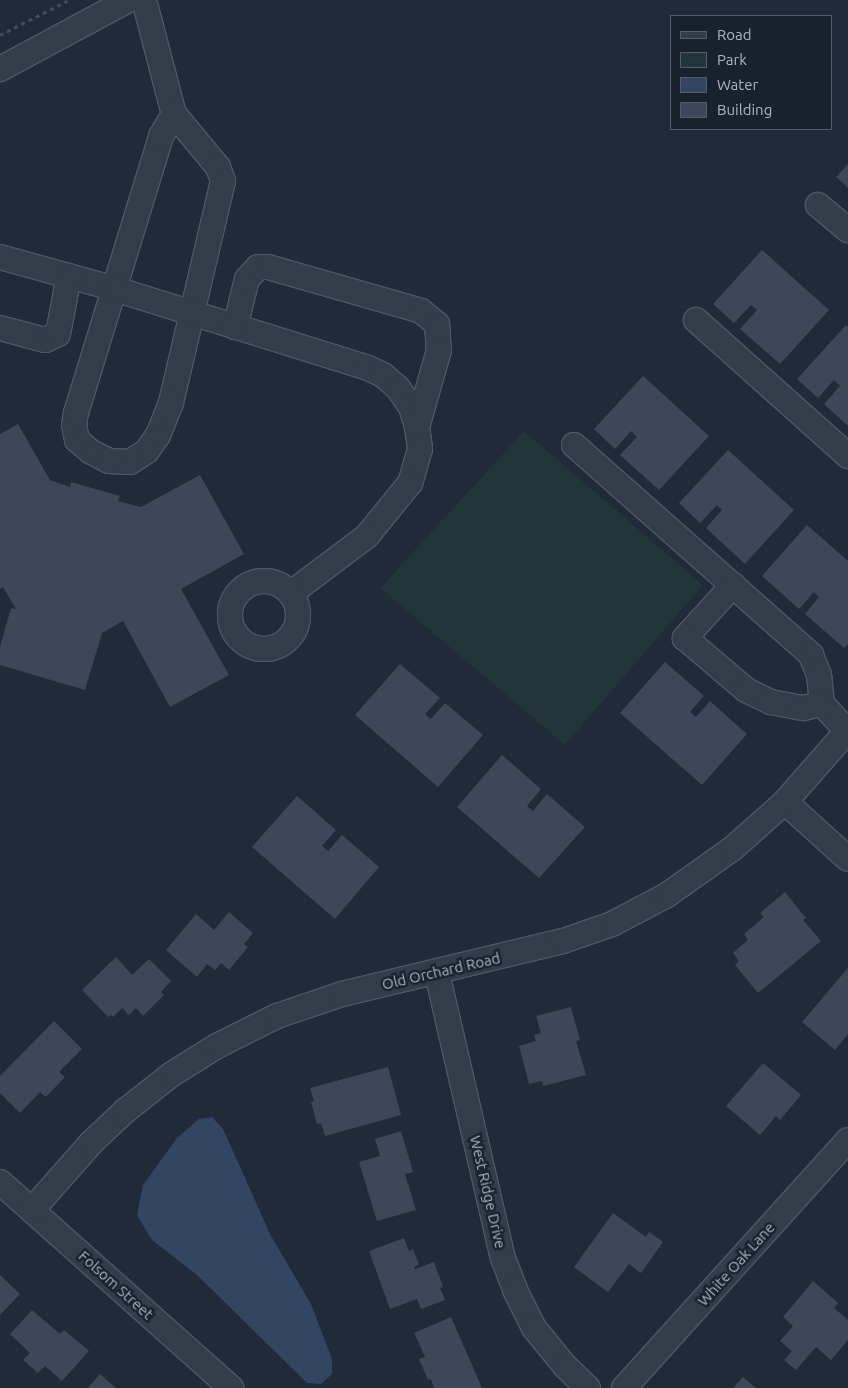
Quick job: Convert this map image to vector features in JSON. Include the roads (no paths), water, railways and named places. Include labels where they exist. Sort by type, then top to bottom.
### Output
[{"type":"street","points":[[0,69],[128,0]]},
{"type":"street","points":[[144,0],[174,114],[218,167],[222,181],[171,403],[158,435],[147,451],[130,462],[109,461],[91,452],[77,440],[74,426],[162,136],[174,114]]},
{"type":"street","points":[[818,204],[848,230]]},
{"type":"street","points":[[0,257],[115,289],[366,367],[383,375],[398,388],[407,401],[417,427],[420,449],[410,483],[367,536],[291,593]]},
{"type":"street","points":[[235,327],[248,279],[258,267],[268,267],[421,311],[437,324],[439,350],[417,427]]},
{"type":"street","points":[[0,328],[45,340],[58,334],[69,276]]},
{"type":"street","points":[[696,320],[848,456]]},
{"type":"street","points":[[574,445],[811,655],[819,675],[822,704],[848,730]]},
{"type":"street","points":[[733,585],[685,638],[746,690],[771,702],[802,708],[822,704]]},
{"type":"street","name":"Old Orchard Road","points":[[32,1210],[91,1143],[125,1111],[172,1074],[217,1046],[277,1016],[342,994],[563,941],[612,924],[667,895],[732,849],[785,802],[848,730]]},
{"type":"street","points":[[785,802],[848,859]]},
{"type":"street","name":"West Ridge Drive","points":[[438,972],[503,1258],[515,1290],[534,1328],[565,1366],[588,1388]]},
{"type":"street","name":"White Oak Lane","points":[[624,1388],[848,1140]]},
{"type":"street","name":"Folsom Street","points":[[0,1182],[231,1388]]},
{"type":"water","points":[[212,1117],[223,1129],[271,1236],[311,1304],[332,1359],[332,1374],[321,1384],[307,1383],[197,1275],[152,1240],[137,1215],[143,1185],[177,1138],[199,1119]]}]
